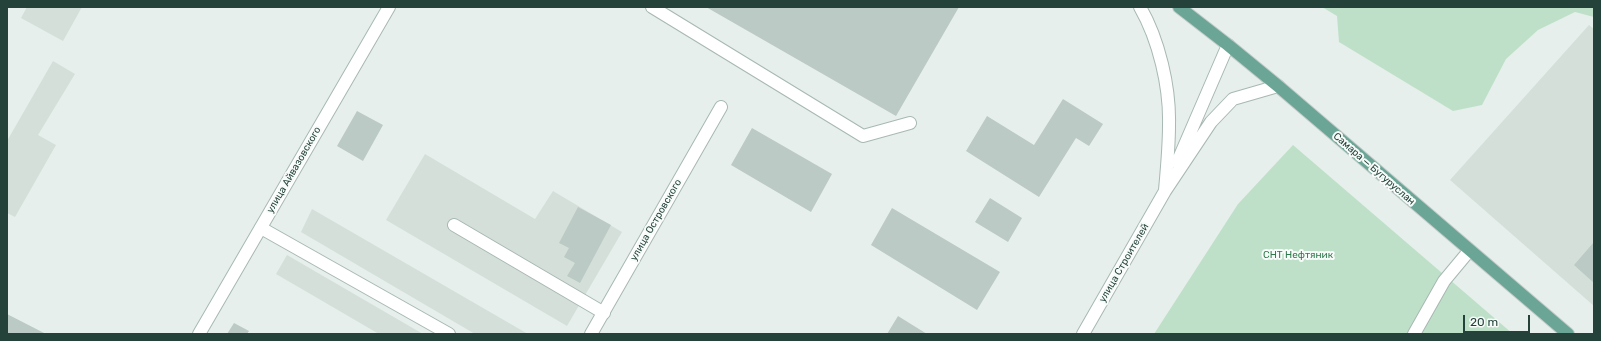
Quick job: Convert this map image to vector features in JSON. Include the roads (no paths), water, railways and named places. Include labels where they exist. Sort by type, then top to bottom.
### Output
[{"type":"main road","name":"Самара — Бугуруслан","points":[[1179,7],[1278,86],[1469,251],[1568,334]]},
{"type":"street","name":"улица Айвазовского","points":[[199,334],[389,7]]},
{"type":"street","points":[[652,7],[863,136],[910,123]]},
{"type":"street","points":[[1140,7],[1148,21],[1165,74],[1169,124],[1165,191]]},
{"type":"street","points":[[1165,191],[1228,45]]},
{"type":"street","points":[[1165,191],[1211,122],[1233,99],[1278,86]]},
{"type":"street","name":"улица Островского","points":[[592,334],[721,107]]},
{"type":"street","name":"улица Строителей","points":[[1083,334],[1165,191]]},
{"type":"street","points":[[454,225],[604,313]]},
{"type":"street","points":[[261,228],[448,334]]},
{"type":"street","points":[[1414,334],[1444,281],[1469,251]]},
{"type":"park label","name":"СНТ Нефтяник","points":[[1298,255]]}]
